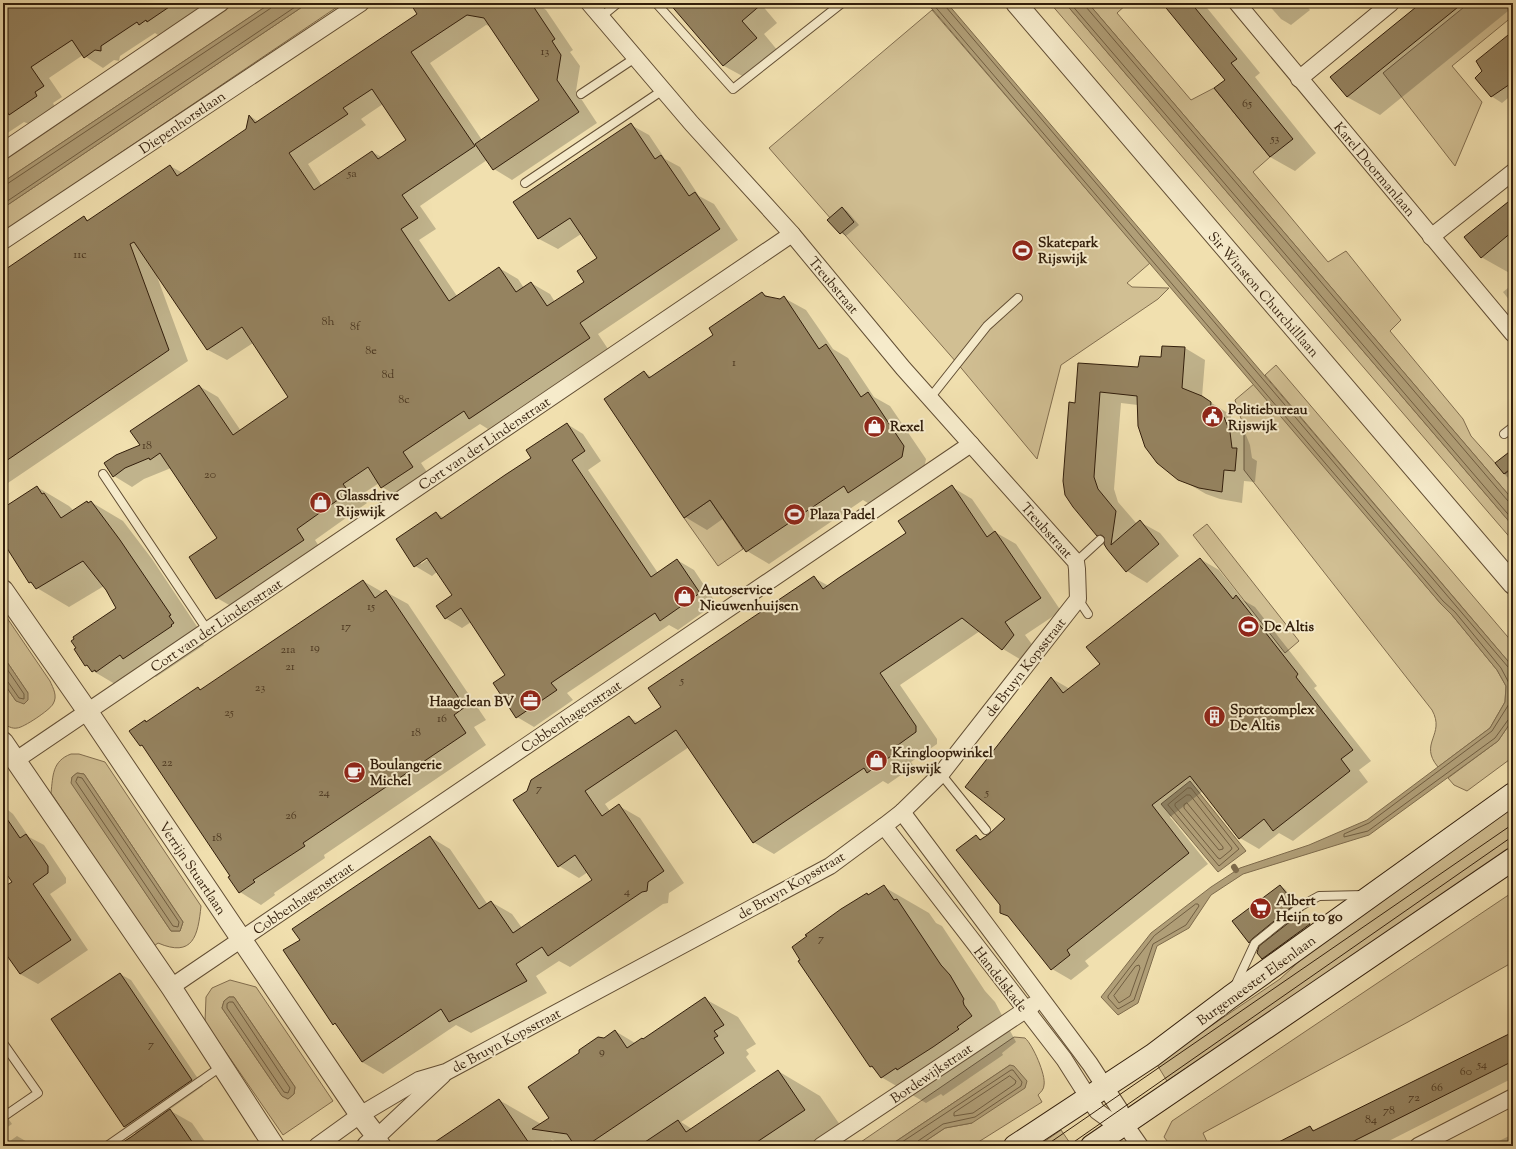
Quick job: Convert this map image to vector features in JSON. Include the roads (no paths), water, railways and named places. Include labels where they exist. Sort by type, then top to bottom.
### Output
[{"type":"main road","name":"Burgemeester Elsenlaan","points":[[1015,1146],[1153,1056],[1230,997],[1513,794]]},
{"type":"main road","points":[[1092,1146],[1513,859]]},
{"type":"street","points":[[3,151],[221,3]]},
{"type":"street","name":"Diepenhorstlaan","points":[[3,241],[361,3]]},
{"type":"street","name":"Treubstraat","points":[[589,3],[663,90],[792,234],[903,368],[1076,565]]},
{"type":"street","name":"Sir Winston Churchilllaan","points":[[1016,3],[1513,584]]},
{"type":"street","name":"Karel Doormanlaan","points":[[1237,3],[1513,334]]},
{"type":"street","points":[[1299,79],[1391,3]]},
{"type":"street","points":[[1431,237],[1513,172]]},
{"type":"street","name":"Cort van der Lindenstraat","points":[[16,760],[792,234]]},
{"type":"street","name":"Cobbenhagenstraat","points":[[171,987],[971,444]]},
{"type":"street","points":[[1076,565],[1078,599]]},
{"type":"street","name":"Verrijn Stuartlaan","points":[[3,590],[88,712],[360,1115],[375,1143]]},
{"type":"street","name":"de Bruyn Kopsstraat","points":[[317,1146],[360,1115],[419,1080],[446,1072],[830,866],[902,812],[941,774],[1078,599]]},
{"type":"street","points":[[3,742],[171,987],[274,1146]]},
{"type":"street","name":"Handelskade","points":[[902,812],[1106,1086],[1120,1110],[1124,1123],[1140,1146]]},
{"type":"street","name":"Handelskade","points":[[884,826],[1064,1059],[1097,1111],[1108,1119],[1124,1123]]},
{"type":"street","name":"Bordewijkstraat","points":[[821,1146],[1041,999]]},
{"type":"street","name":"de Bruyn Kopsstraat","points":[[375,1143],[446,1072]]},
{"type":"street","points":[[1418,1146],[1513,1097]]},
{"type":"lane","points":[[601,17],[618,3]]},
{"type":"lane","points":[[656,3],[733,89],[842,3]]},
{"type":"lane","points":[[581,94],[635,58]]},
{"type":"lane","points":[[525,183],[663,90]]},
{"type":"lane","points":[[930,398],[987,326],[1018,298]]},
{"type":"lane","points":[[1504,434],[1513,427]]},
{"type":"lane","points":[[102,474],[208,631]]},
{"type":"lane","points":[[1076,565],[1100,540]]},
{"type":"lane","points":[[1078,599],[1088,614]]},
{"type":"lane","points":[[941,774],[986,830]]},
{"type":"lane","points":[[1230,997],[1254,943],[1301,906],[1319,896],[1375,894]]},
{"type":"lane","points":[[3,1043],[38,1093],[3,1117]]},
{"type":"lane","points":[[107,1146],[222,1066]]},
{"type":"water","points":[[271,3],[308,3],[3,208],[3,182]]},
{"type":"water","points":[[927,3],[947,3],[1513,667],[1513,719],[1498,741],[1369,835],[1243,874],[1211,895],[1189,928],[1157,946],[1138,1003],[1118,1015],[1101,997],[1151,933],[1211,887],[1240,868],[1309,845],[1367,820],[1490,728],[1505,702],[1506,686],[1497,670],[1452,615]]},
{"type":"water","points":[[1065,3],[1088,3],[1513,500],[1513,526]]},
{"type":"water","points":[[3,656],[28,693],[28,700],[24,704],[16,701],[3,682]]},
{"type":"water","points":[[77,773],[84,774],[183,922],[180,931],[171,931],[71,783],[72,777]]},
{"type":"water","points":[[1190,781],[1246,851],[1218,872],[1161,804]]},
{"type":"water","points":[[229,997],[234,997],[295,1087],[294,1094],[288,1099],[282,1096],[222,1008],[224,1001]]},
{"type":"water","points":[[1010,1065],[1014,1066],[1027,1081],[1025,1088],[972,1123],[945,1128],[918,1146],[889,1146]]},
{"type":"tram line","points":[[1045,1146],[1513,824]]},
{"type":"tram line","points":[[1068,1146],[1513,836]]},
{"type":"place","name":"Skatepark Rijswijk","points":[[1023,250]]},
{"type":"place","name":"Politiebureau Rijswijk","points":[[1212,417]]},
{"type":"place","name":"Rexel","points":[[875,426]]},
{"type":"place","name":"Glassdrive Rijswijk","points":[[320,503]]},
{"type":"place","name":"Plaza Padel","points":[[794,514]]},
{"type":"place","name":"Autoservice Nieuwenhuijsen","points":[[685,597]]},
{"type":"place","name":"De Altis","points":[[1248,626]]},
{"type":"place","name":"Haagclean BV","points":[[530,701]]},
{"type":"place","name":"Sportcomplex De Altis","points":[[1214,717]]},
{"type":"place","name":"Kringloopwinkel Rijswijk","points":[[877,760]]},
{"type":"place","name":"Boulangerie Michel","points":[[355,772]]},
{"type":"place","name":"Albert Heijn to go","points":[[1261,908]]}]
